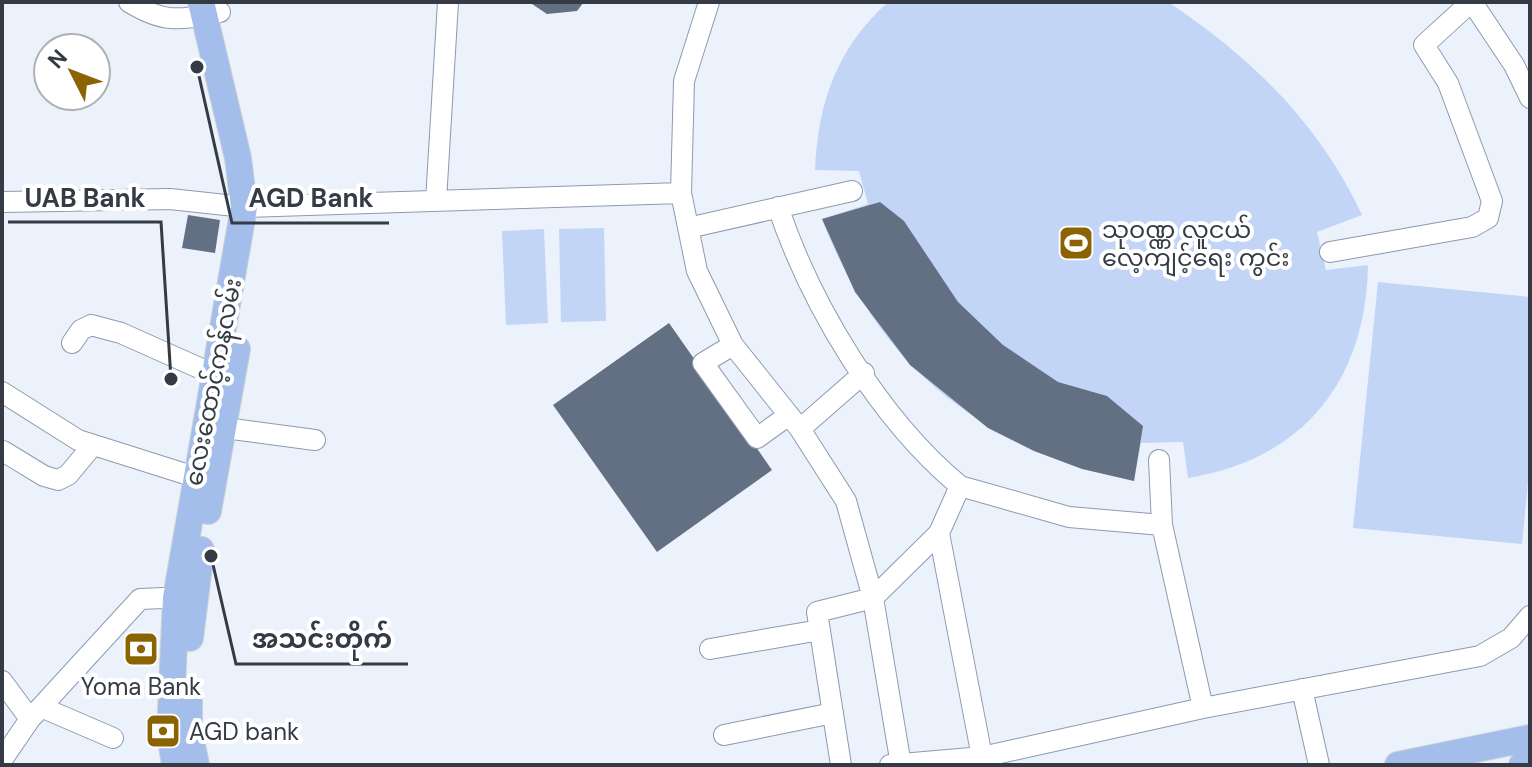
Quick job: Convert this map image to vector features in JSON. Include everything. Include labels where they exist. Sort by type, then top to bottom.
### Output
[{"type":"main road","name":"လေးထောင့်ကန်လမ်း","points":[[175,765],[170,733],[195,477],[216,427],[252,207],[252,151],[211,8]]},
{"type":"main road","name":"လေးထောင့်ကန်လမ်း","points":[[196,765],[189,730],[185,597],[213,481],[215,375],[241,276]]},
{"type":"main road","points":[[1398,765],[1530,738]]},
{"type":"main road","points":[[1522,765],[1530,764]]},
{"type":"street","points":[[129,2],[155,18],[178,20],[211,8]]},
{"type":"street","points":[[436,201],[448,2]]},
{"type":"street","points":[[709,2],[684,81],[681,193],[697,271],[733,345],[794,422],[846,501],[873,598],[901,764]]},
{"type":"street","points":[[1330,252],[1472,227],[1488,218],[1492,201],[1448,83],[1424,45],[1472,2],[1514,65],[1530,98]]},
{"type":"street","points":[[688,228],[852,191]]},
{"type":"street","points":[[2,202],[170,199],[252,207],[681,193]]},
{"type":"street","points":[[778,207],[794,255],[819,308],[864,373],[938,468],[960,486],[1069,517],[1162,525]]},
{"type":"street","points":[[72,343],[81,330],[91,325],[121,333],[215,375]]},
{"type":"street","points":[[733,345],[703,363],[757,438],[794,422],[864,373]]},
{"type":"street","points":[[2,392],[54,428],[93,445],[195,477]]},
{"type":"street","points":[[216,427],[315,440]]},
{"type":"street","points":[[3,451],[44,476],[58,480],[68,475],[93,445]]},
{"type":"street","points":[[1159,460],[1162,525],[1203,708]]},
{"type":"street","points":[[841,765],[817,612],[873,598],[939,533],[960,486]]},
{"type":"street","points":[[939,533],[982,757]]},
{"type":"street","points":[[3,754],[35,713],[140,599],[185,597]]},
{"type":"street","points":[[890,765],[982,757],[1203,708],[1480,656],[1511,638],[1530,616]]},
{"type":"street","points":[[710,649],[820,630]]},
{"type":"street","points":[[2,681],[35,713],[113,738]]},
{"type":"street","points":[[1302,689],[1319,765]]},
{"type":"street","points":[[724,735],[833,713]]},
{"type":"shaded area","name":"သုဝဏ္ဏ လူငယ် လေ့ကျင့်ရေး ကွင်း","points":[[888,2],[1168,2],[1255,70],[1304,122],[1326,151],[1362,215],[1317,232],[1326,270],[1368,265],[1364,307],[1355,345],[1341,378],[1321,408],[1295,433],[1265,453],[1229,468],[1188,478],[1183,442],[1141,443],[1134,481],[1079,466],[1028,446],[983,422],[942,393],[905,358],[873,318],[845,272],[822,219],[868,204],[859,171],[815,170],[820,122],[843,57],[870,20]]},
{"type":"shaded area","points":[[604,228],[606,321],[561,322],[559,229]]},
{"type":"shaded area","points":[[544,229],[548,323],[506,325],[502,231]]},
{"type":"shaded area","points":[[1378,282],[1530,297],[1530,462],[1522,544],[1353,528]]},
{"type":"building","points":[[529,2],[584,2],[577,11],[547,14]]},
{"type":"building","points":[[880,202],[904,221],[958,302],[1003,345],[1058,382],[1107,396],[1143,426],[1134,481],[1082,469],[1034,451],[988,428],[910,365],[855,292],[822,219]]},
{"type":"building","points":[[188,215],[220,220],[215,253],[182,248]]},
{"type":"building","points":[[669,323],[772,470],[657,552],[553,405]]},
{"type":"place","name":"AGD Bank","points":[[197,67]]},
{"type":"place","name":"သုဝဏ္ဏ လူငယ် လေ့ကျင့်ရေး ကွင်း","points":[[1076,243]]},
{"type":"place","name":"UAB Bank","points":[[171,379]]},
{"type":"place","name":"အသင်းတိုက်","points":[[211,556]]},
{"type":"place","name":"Yoma Bank","points":[[141,649]]},
{"type":"place","name":"AGD bank","points":[[163,731]]}]
